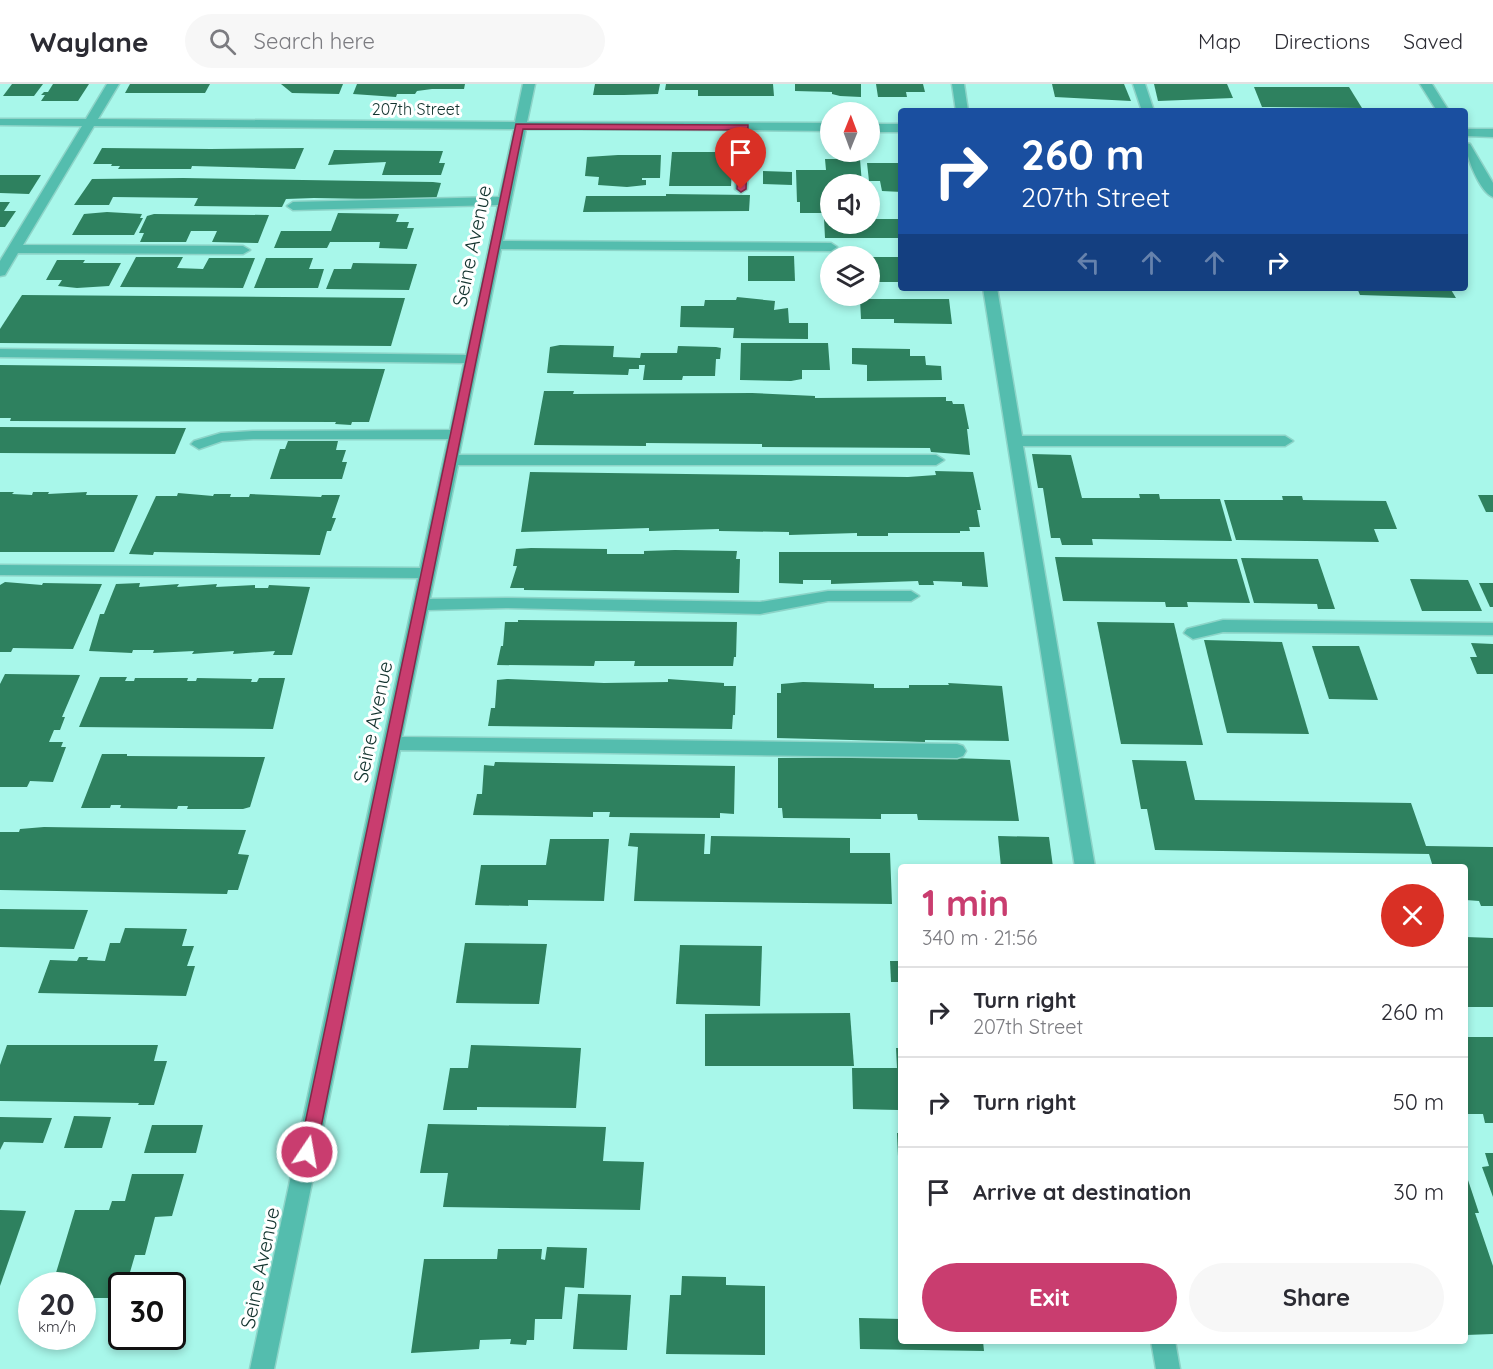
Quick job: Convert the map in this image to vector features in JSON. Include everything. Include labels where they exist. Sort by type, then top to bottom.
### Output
[{"type":"street","points":[[0,272],[113,84]]},
{"type":"street","name":"Seine Avenue","points":[[262,1369],[529,84]]},
{"type":"street","points":[[958,84],[962,108]]},
{"type":"street","points":[[1139,84],[1147,108]]},
{"type":"street","points":[[1426,84],[1441,108]]},
{"type":"street","name":"207th Street","points":[[0,122],[820,128]]},
{"type":"street","points":[[741,189],[745,127]]},
{"type":"street","points":[[880,128],[898,128]]},
{"type":"street","points":[[1468,133],[1493,133]]},
{"type":"street","points":[[1468,150],[1493,193]]},
{"type":"street","points":[[293,206],[504,201]]},
{"type":"street","points":[[495,245],[820,247]]},
{"type":"street","points":[[14,249],[243,250]]},
{"type":"street","points":[[990,291],[1013,441],[1084,864]]},
{"type":"street","points":[[0,353],[471,359]]},
{"type":"street","points":[[199,444],[221,437],[253,435],[456,434]]},
{"type":"street","points":[[1013,441],[1285,441]]},
{"type":"street","points":[[450,460],[936,460]]},
{"type":"street","points":[[0,570],[428,573]]},
{"type":"street","points":[[421,605],[506,603],[760,608],[828,596],[910,596]]},
{"type":"street","points":[[1193,633],[1223,626],[1493,629]]},
{"type":"street","points":[[392,743],[957,751]]},
{"type":"street","points":[[1164,1344],[1168,1369]]},
{"type":"building","points":[[12,84],[43,84],[34,96],[3,96]]},
{"type":"building","points":[[53,84],[89,84],[78,101],[41,101],[45,95],[41,95],[48,92]]},
{"type":"building","points":[[130,84],[210,84],[205,93],[125,93]]},
{"type":"building","points":[[281,84],[343,84],[339,94],[292,93]]},
{"type":"building","points":[[357,84],[465,84],[464,89],[432,89],[417,91],[415,94],[397,94],[396,97],[353,94]]},
{"type":"building","points":[[595,84],[660,84],[658,94],[593,95]]},
{"type":"building","points":[[666,84],[773,84],[774,96],[698,96],[698,90],[665,90]]},
{"type":"building","points":[[795,84],[861,84],[861,97],[840,96],[832,92],[795,91]]},
{"type":"building","points":[[876,84],[923,84],[925,92],[906,92],[907,97],[878,97]]},
{"type":"building","points":[[1052,84],[1124,84],[1131,101],[1055,97]]},
{"type":"building","points":[[1154,84],[1227,84],[1233,98],[1158,101]]},
{"type":"building","points":[[1254,87],[1349,87],[1362,108],[1262,107]]},
{"type":"building","points":[[102,148],[304,148],[295,169],[192,166],[191,169],[118,169],[120,166],[111,166],[112,164],[93,164]]},
{"type":"building","points":[[334,150],[443,151],[439,163],[445,163],[441,175],[382,175],[386,162],[328,165]]},
{"type":"building","points":[[672,152],[733,152],[731,186],[669,186]]},
{"type":"building","points":[[661,155],[660,178],[642,178],[646,180],[646,185],[627,187],[598,185],[599,177],[585,176],[587,157]]},
{"type":"building","points":[[825,162],[860,162],[861,174],[820,174],[820,213],[800,213],[800,202],[797,202],[796,170],[826,170]]},
{"type":"building","points":[[867,163],[898,163],[898,192],[882,191],[880,174],[868,174]]},
{"type":"building","points":[[763,171],[792,172],[792,185],[763,184]]},
{"type":"building","points":[[0,175],[41,175],[29,194],[0,193]]},
{"type":"building","points":[[183,178],[441,183],[436,199],[429,200],[286,199],[282,207],[194,206],[198,198],[113,197],[109,205],[74,205],[92,179]]},
{"type":"building","points":[[666,194],[750,195],[749,211],[583,212],[586,196],[666,196]]},
{"type":"building","points":[[0,202],[10,202],[4,211],[16,211],[5,227],[0,227]]},
{"type":"building","points":[[107,212],[142,214],[140,218],[143,218],[134,235],[72,235],[84,214]]},
{"type":"building","points":[[338,213],[399,214],[396,222],[409,222],[407,228],[414,228],[407,249],[379,248],[380,242],[330,242],[327,248],[274,248],[281,231],[331,231]]},
{"type":"building","points":[[154,214],[269,215],[258,243],[212,242],[217,231],[191,231],[186,242],[140,242],[144,233],[139,233],[147,216]]},
{"type":"building","points":[[880,219],[898,219],[898,238],[825,238],[825,234],[880,234]]},
{"type":"building","points":[[748,256],[794,256],[795,281],[748,281]]},
{"type":"building","points":[[136,257],[183,257],[177,268],[203,269],[209,258],[255,258],[243,288],[120,287]]},
{"type":"building","points":[[880,257],[898,257],[898,282],[880,282]]},
{"type":"building","points":[[266,258],[313,258],[309,269],[324,269],[318,288],[254,288]]},
{"type":"building","points":[[57,260],[121,263],[109,286],[77,288],[58,286],[62,280],[46,280]]},
{"type":"building","points":[[353,263],[417,264],[409,290],[326,289],[334,269],[351,269]]},
{"type":"building","points":[[1358,291],[1452,291],[1456,298],[1360,295]]},
{"type":"building","points":[[22,295],[405,298],[391,346],[0,343],[0,329]]},
{"type":"building","points":[[737,297],[775,301],[774,310],[788,308],[789,323],[808,323],[808,339],[733,338],[734,328],[680,327],[681,306],[704,306],[705,300],[736,300]]},
{"type":"building","points":[[880,299],[949,299],[952,324],[894,323],[894,319],[861,319],[860,306],[880,306]]},
{"type":"building","points":[[741,343],[828,343],[830,370],[802,370],[802,379],[791,381],[740,380]]},
{"type":"building","points":[[560,345],[614,346],[613,357],[640,358],[641,353],[677,353],[678,346],[721,348],[720,359],[716,359],[715,376],[683,376],[682,380],[643,380],[645,365],[639,365],[639,369],[629,369],[628,375],[547,373],[550,347]]},
{"type":"building","points":[[852,348],[910,349],[910,356],[925,356],[926,365],[941,366],[942,380],[867,381],[867,365],[852,364]]},
{"type":"building","points":[[0,365],[385,369],[369,422],[352,422],[351,425],[335,424],[336,422],[10,421],[11,418],[0,418]]},
{"type":"building","points":[[544,391],[574,391],[573,394],[752,393],[815,396],[815,398],[946,397],[946,401],[952,401],[953,404],[964,404],[969,429],[967,429],[970,455],[931,452],[930,448],[762,447],[762,444],[534,445]]},
{"type":"building","points":[[0,427],[186,428],[175,454],[0,453]]},
{"type":"building","points":[[288,441],[338,441],[336,450],[346,450],[342,462],[347,462],[342,479],[270,479],[280,449],[285,449]]},
{"type":"building","points":[[1032,454],[1071,455],[1082,498],[1140,498],[1139,494],[1159,494],[1160,499],[1220,499],[1232,541],[1092,539],[1093,545],[1062,545],[1060,538],[1051,538],[1043,488],[1038,488]]},
{"type":"building","points":[[935,471],[973,472],[981,510],[977,510],[980,527],[969,527],[970,531],[960,531],[960,533],[888,533],[888,536],[857,536],[857,533],[789,535],[789,532],[719,531],[719,529],[649,531],[649,528],[521,532],[530,472],[908,477],[936,475]]},
{"type":"building","points":[[0,492],[32,495],[33,492],[49,492],[48,494],[87,492],[86,495],[138,495],[114,552],[0,552]]},
{"type":"building","points":[[178,493],[213,496],[214,494],[231,494],[230,497],[249,497],[250,494],[321,497],[322,495],[340,495],[332,518],[336,518],[331,531],[327,531],[320,555],[154,552],[153,555],[129,554],[156,496],[177,496]]},
{"type":"building","points":[[1478,495],[1493,495],[1493,512],[1486,512]]},
{"type":"building","points":[[1282,496],[1302,496],[1303,500],[1386,501],[1397,529],[1374,529],[1379,542],[1236,540],[1224,500],[1283,500]]},
{"type":"building","points":[[516,549],[607,549],[607,554],[644,554],[644,551],[675,550],[737,551],[736,559],[740,559],[739,593],[510,588],[517,566],[513,566]]},
{"type":"building","points":[[779,552],[984,552],[988,587],[962,586],[962,582],[933,581],[934,585],[919,585],[918,581],[831,584],[831,580],[803,580],[803,584],[779,583]]},
{"type":"building","points":[[1055,557],[1237,559],[1250,603],[1187,602],[1188,607],[1166,607],[1165,602],[1063,601]]},
{"type":"building","points":[[1241,558],[1318,559],[1335,609],[1318,609],[1317,604],[1254,603]]},
{"type":"building","points":[[1410,579],[1468,580],[1482,611],[1422,611]]},
{"type":"building","points":[[5,582],[42,585],[43,583],[102,584],[73,649],[13,648],[11,652],[0,652],[0,585]]},
{"type":"building","points":[[140,583],[139,587],[217,584],[216,587],[255,585],[255,588],[268,588],[269,585],[310,587],[292,655],[273,655],[275,651],[192,654],[194,651],[153,653],[154,650],[133,650],[132,653],[89,651],[100,614],[104,614],[116,584]]},
{"type":"building","points":[[1479,583],[1493,583],[1493,607],[1490,607]]},
{"type":"building","points":[[518,620],[737,622],[736,657],[734,657],[733,666],[634,666],[635,661],[595,661],[594,666],[497,665],[501,646],[503,646],[505,622],[518,622]]},
{"type":"building","points":[[1097,622],[1174,623],[1203,745],[1121,744]]},
{"type":"building","points":[[1204,640],[1282,642],[1309,734],[1227,733]]},
{"type":"building","points":[[1471,643],[1493,644],[1493,674],[1477,674],[1470,657],[1477,657]]},
{"type":"building","points":[[1312,646],[1359,646],[1378,700],[1329,699]]},
{"type":"building","points":[[5,674],[80,675],[62,717],[65,717],[60,730],[54,730],[49,742],[63,742],[61,747],[66,747],[53,782],[30,781],[27,787],[0,787],[0,684]]},
{"type":"building","points":[[100,677],[127,677],[125,681],[134,681],[135,678],[188,678],[187,681],[196,681],[197,678],[252,679],[251,682],[257,682],[259,678],[285,678],[273,729],[79,727]]},
{"type":"building","points":[[668,679],[724,683],[724,686],[736,686],[735,715],[733,715],[732,729],[488,726],[491,708],[495,708],[497,680],[604,683],[668,682]]},
{"type":"building","points":[[803,682],[874,684],[874,688],[909,688],[909,685],[949,685],[948,683],[1002,686],[1009,741],[925,740],[925,742],[777,738],[777,693],[781,693],[781,684]]},
{"type":"building","points":[[102,754],[265,757],[250,807],[243,809],[187,809],[188,806],[178,806],[177,809],[120,808],[121,805],[111,805],[110,808],[81,808]]},
{"type":"building","points":[[926,757],[1010,760],[1019,821],[918,820],[917,814],[881,814],[881,819],[783,818],[782,808],[778,808],[778,758]]},
{"type":"building","points":[[1132,760],[1186,761],[1195,800],[1411,803],[1426,846],[1493,847],[1493,906],[1481,906],[1479,901],[1468,900],[1468,864],[1432,864],[1429,854],[1155,850],[1147,809],[1141,809]]},
{"type":"building","points":[[495,762],[735,766],[734,814],[720,813],[720,818],[609,817],[610,812],[593,812],[593,817],[473,815],[477,794],[482,794],[484,765],[494,766]]},
{"type":"building","points":[[44,827],[246,830],[238,854],[249,855],[238,890],[228,890],[227,894],[0,890],[0,832],[19,832],[20,829]]},
{"type":"building","points":[[630,833],[705,834],[704,854],[710,854],[711,836],[850,838],[850,853],[890,853],[892,904],[634,901],[638,847],[628,846]]},
{"type":"building","points":[[998,836],[1049,837],[1053,864],[1001,864]]},
{"type":"building","points":[[550,839],[609,839],[604,901],[528,900],[528,906],[475,905],[481,865],[546,865]]},
{"type":"building","points":[[0,909],[88,910],[74,949],[0,947]]},
{"type":"building","points":[[125,928],[187,929],[182,946],[194,946],[187,966],[195,966],[186,996],[38,993],[50,960],[77,961],[79,957],[88,957],[87,960],[105,961],[110,943],[120,943]]},
{"type":"building","points":[[1468,937],[1493,938],[1493,1007],[1468,1007]]},
{"type":"building","points":[[465,943],[547,944],[539,1004],[456,1003]]},
{"type":"building","points":[[680,945],[762,946],[760,1006],[676,1004]]},
{"type":"building","points":[[890,961],[898,961],[898,982],[891,982]]},
{"type":"building","points":[[850,1013],[854,1066],[705,1066],[705,1014]]},
{"type":"building","points":[[1468,1037],[1493,1037],[1493,1123],[1485,1123],[1483,1114],[1468,1114]]},
{"type":"building","points":[[7,1045],[158,1045],[154,1061],[167,1061],[154,1105],[0,1101],[0,1065]]},
{"type":"building","points":[[471,1045],[581,1048],[576,1108],[477,1107],[477,1110],[443,1110],[450,1068],[468,1068]]},
{"type":"building","points":[[896,1048],[898,1048],[898,1110],[853,1109],[852,1068],[897,1068]]},
{"type":"building","points":[[74,1116],[111,1117],[102,1148],[64,1148]]},
{"type":"building","points":[[0,1117],[52,1118],[43,1143],[4,1142],[0,1150]]},
{"type":"building","points":[[428,1124],[606,1127],[603,1161],[644,1162],[640,1210],[443,1207],[448,1173],[420,1173]]},
{"type":"building","points":[[152,1125],[203,1125],[196,1153],[144,1153]]},
{"type":"building","points":[[1485,1153],[1493,1153],[1493,1197],[1482,1167],[1489,1166]]},
{"type":"building","points":[[132,1174],[184,1174],[172,1216],[155,1217],[145,1255],[135,1255],[130,1272],[108,1272],[108,1298],[96,1298],[96,1272],[56,1272],[75,1210],[109,1210],[112,1201],[125,1201]]},
{"type":"building","points":[[1468,1180],[1479,1213],[1475,1213],[1493,1266],[1493,1334],[1468,1335]]},
{"type":"building","points":[[0,1210],[26,1211],[0,1286]]},
{"type":"building","points":[[547,1247],[587,1248],[584,1288],[565,1287],[562,1319],[535,1319],[534,1340],[527,1340],[526,1345],[510,1344],[511,1339],[480,1340],[479,1349],[411,1353],[424,1259],[497,1259],[498,1249],[542,1249],[541,1259],[545,1260]]},
{"type":"building","points":[[682,1276],[726,1277],[726,1285],[765,1286],[765,1355],[666,1354],[670,1295],[681,1295]]},
{"type":"building","points":[[578,1294],[631,1295],[627,1350],[573,1349]]},
{"type":"building","points":[[859,1318],[898,1319],[898,1344],[983,1344],[984,1351],[860,1349]]},
{"type":"route","points":[[307,1152],[520,126],[745,127],[741,189]]}]
